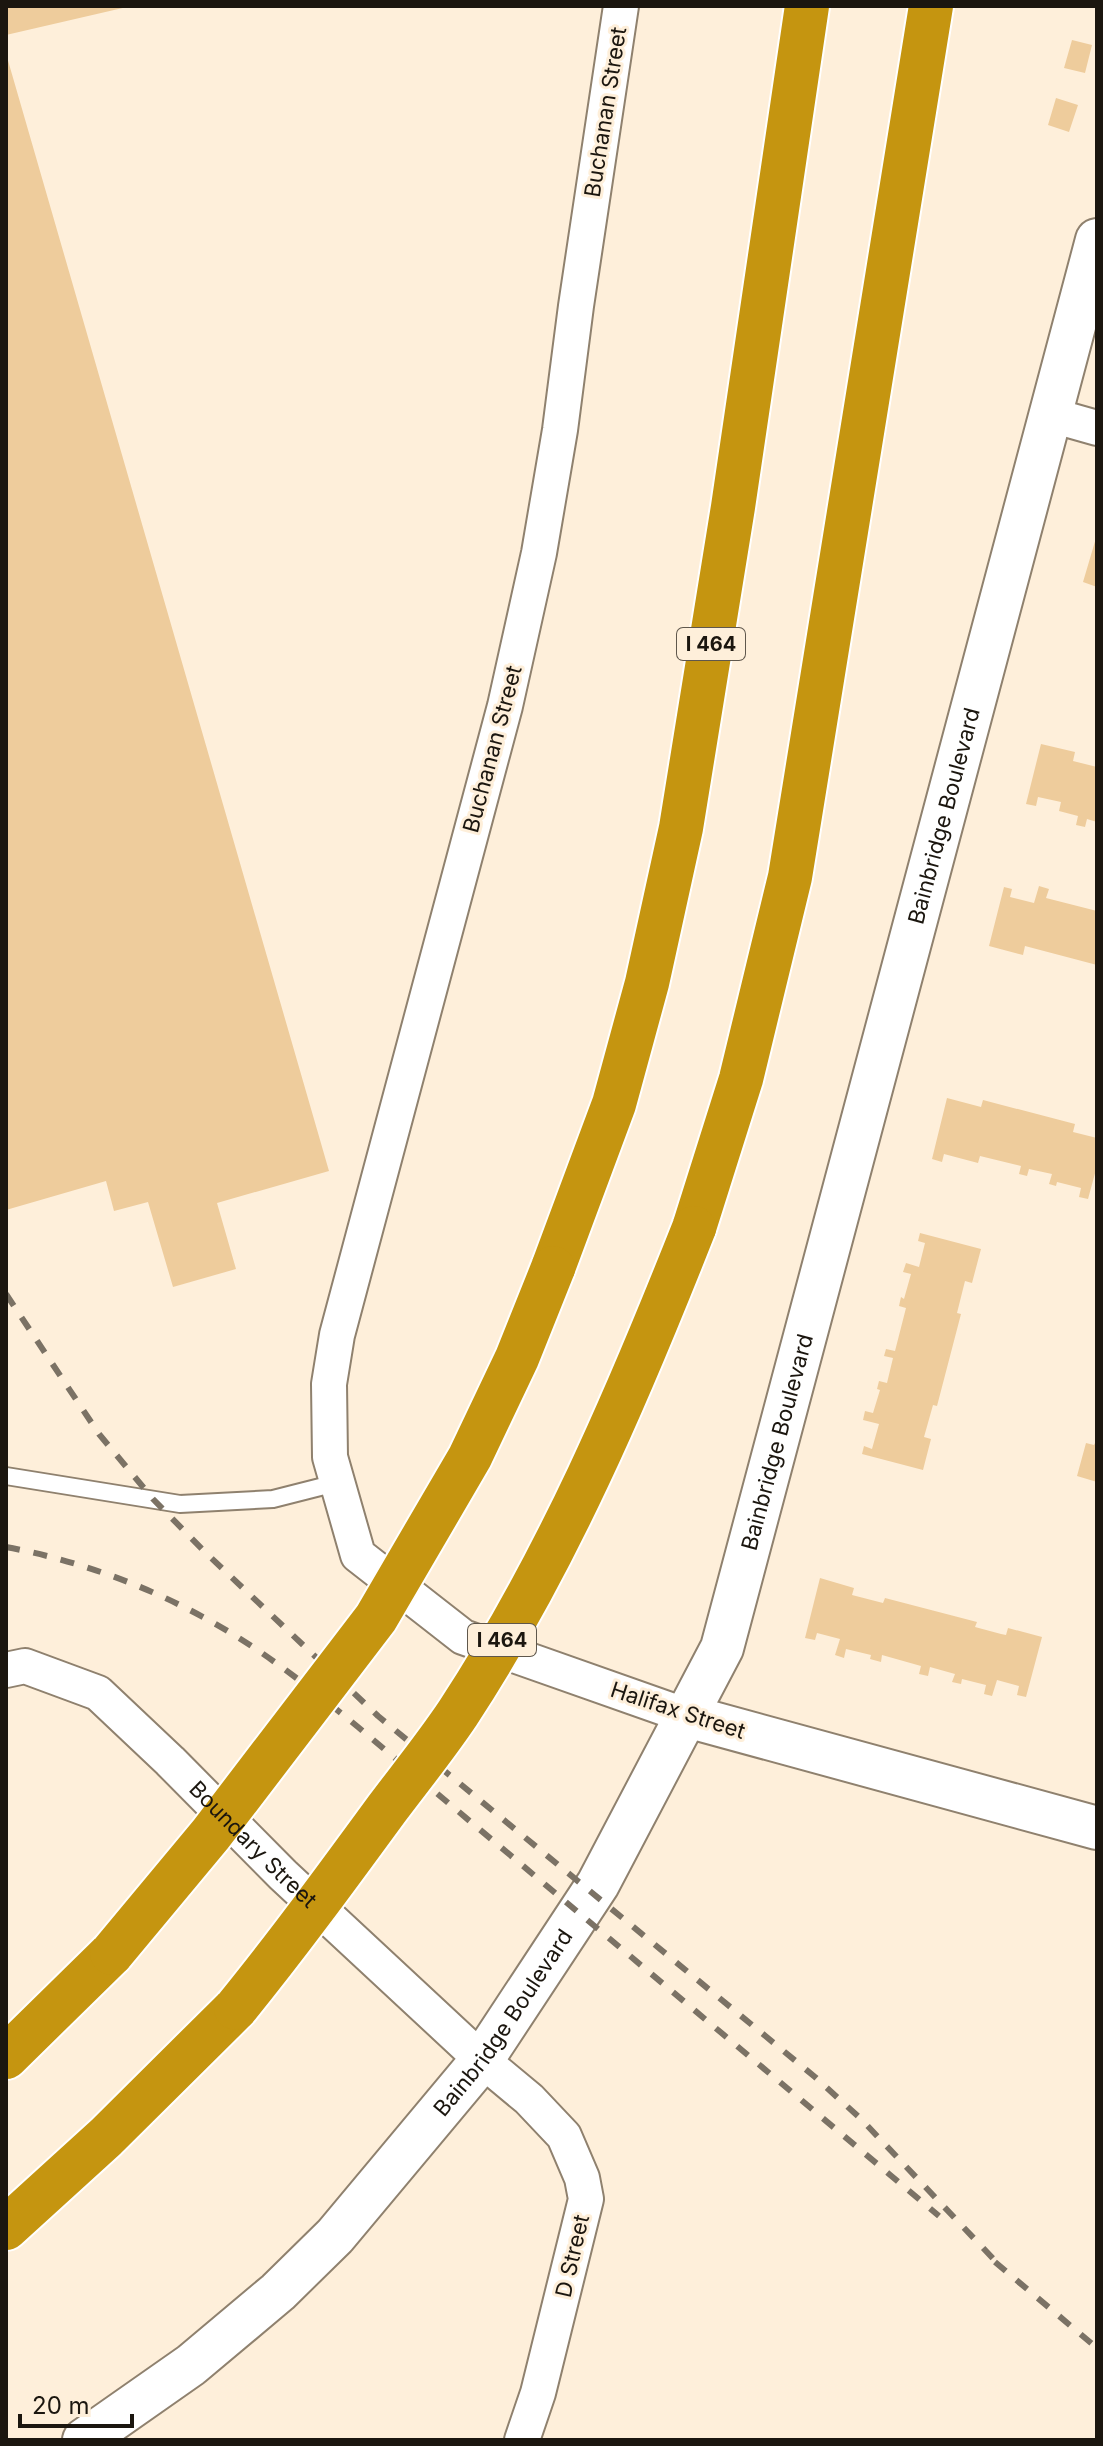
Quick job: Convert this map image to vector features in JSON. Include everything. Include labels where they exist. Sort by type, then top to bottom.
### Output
[{"type":"highway","name":"I 464","points":[[6,2057],[112,1953],[211,1834],[376,1618],[470,1457],[517,1358],[553,1268],[614,1104],[647,983],[681,828],[736,491],[807,6]]},
{"type":"highway","name":"I 464","points":[[6,2228],[106,2137],[236,2008],[297,1932],[458,1713],[528,1595],[595,1464],[646,1352],[694,1228],[741,1079],[790,877],[931,6]]},
{"type":"street","name":"Buchanan Street","points":[[336,1483],[330,1457],[329,1384],[337,1335],[505,706],[539,553],[560,430],[621,6]]},
{"type":"street","name":"Bainbridge Boulevard","points":[[84,2440],[191,2365],[278,2292],[335,2236],[482,2060],[580,1914],[722,1648],[1097,240]]},
{"type":"street","points":[[1051,415],[1097,428]]},
{"type":"street","name":"Halifax Street","points":[[336,1483],[358,1555],[463,1637],[687,1716],[1097,1828]]},
{"type":"street","name":"Boundary Street","points":[[6,1670],[25,1666],[98,1693],[283,1875],[482,2060]]},
{"type":"street","name":"D Street","points":[[482,2060],[529,2099],[564,2136],[582,2178],[586,2199],[538,2393],[522,2440]]},
{"type":"lane","points":[[6,1476],[180,1504],[273,1499],[336,1483]]},
{"type":"building","points":[[6,6],[127,6],[127,7],[6,35]]},
{"type":"building","points":[[1072,40],[1092,45],[1085,73],[1064,68]]},
{"type":"building","points":[[7,57],[329,1171],[217,1203],[236,1269],[173,1287],[148,1202],[114,1211],[106,1181],[6,1210]]},
{"type":"building","points":[[1056,98],[1078,105],[1069,132],[1048,125]]},
{"type":"building","points":[[1097,538],[1097,587],[1083,582]]},
{"type":"building","points":[[1041,744],[1075,752],[1073,761],[1097,767],[1097,822],[1087,819],[1085,827],[1076,825],[1078,816],[1059,811],[1061,802],[1038,797],[1036,806],[1026,804]]},
{"type":"building","points":[[1039,886],[1049,889],[1046,898],[1097,911],[1097,965],[1025,946],[1023,955],[989,946],[1004,887],[1012,889],[1010,897],[1034,903]]},
{"type":"building","points":[[947,1098],[981,1107],[983,1100],[1075,1124],[1073,1132],[1097,1138],[1097,1166],[1088,1199],[1079,1197],[1081,1188],[1057,1182],[1056,1186],[1049,1184],[1052,1174],[1029,1169],[1027,1176],[1019,1174],[1021,1166],[980,1156],[978,1163],[944,1154],[942,1162],[932,1159]]},
{"type":"building","points":[[920,1233],[981,1249],[972,1283],[965,1281],[957,1313],[961,1314],[937,1406],[933,1405],[924,1437],[931,1439],[923,1470],[862,1454],[864,1446],[872,1449],[879,1424],[863,1420],[865,1411],[873,1413],[880,1390],[877,1389],[879,1381],[887,1383],[893,1358],[884,1356],[886,1349],[895,1351],[906,1308],[899,1306],[911,1274],[903,1272],[906,1263],[919,1267],[925,1243],[918,1241]]},
{"type":"building","points":[[1097,1439],[1097,1482],[1077,1476],[1086,1443],[1094,1445]]},
{"type":"building","points":[[820,1578],[854,1588],[852,1595],[883,1603],[885,1598],[977,1622],[975,1627],[1001,1634],[1006,1635],[1008,1628],[1042,1637],[1026,1697],[1017,1695],[1019,1686],[997,1680],[992,1696],[984,1694],[986,1685],[962,1679],[961,1684],[952,1682],[955,1674],[930,1667],[928,1676],[919,1674],[921,1666],[882,1655],[881,1662],[870,1659],[871,1655],[846,1649],[844,1658],[835,1655],[840,1639],[817,1633],[815,1640],[805,1638]]},
{"type":"railway","points":[[6,1294],[99,1434],[153,1499],[206,1553],[378,1716],[815,2077],[861,2119],[1002,2268]]},
{"type":"railway","points":[[6,1547],[78,1565],[147,1590],[214,1623],[276,1663],[358,1727],[939,2216]]},
{"type":"railway","points":[[995,2262],[1097,2348]]}]
